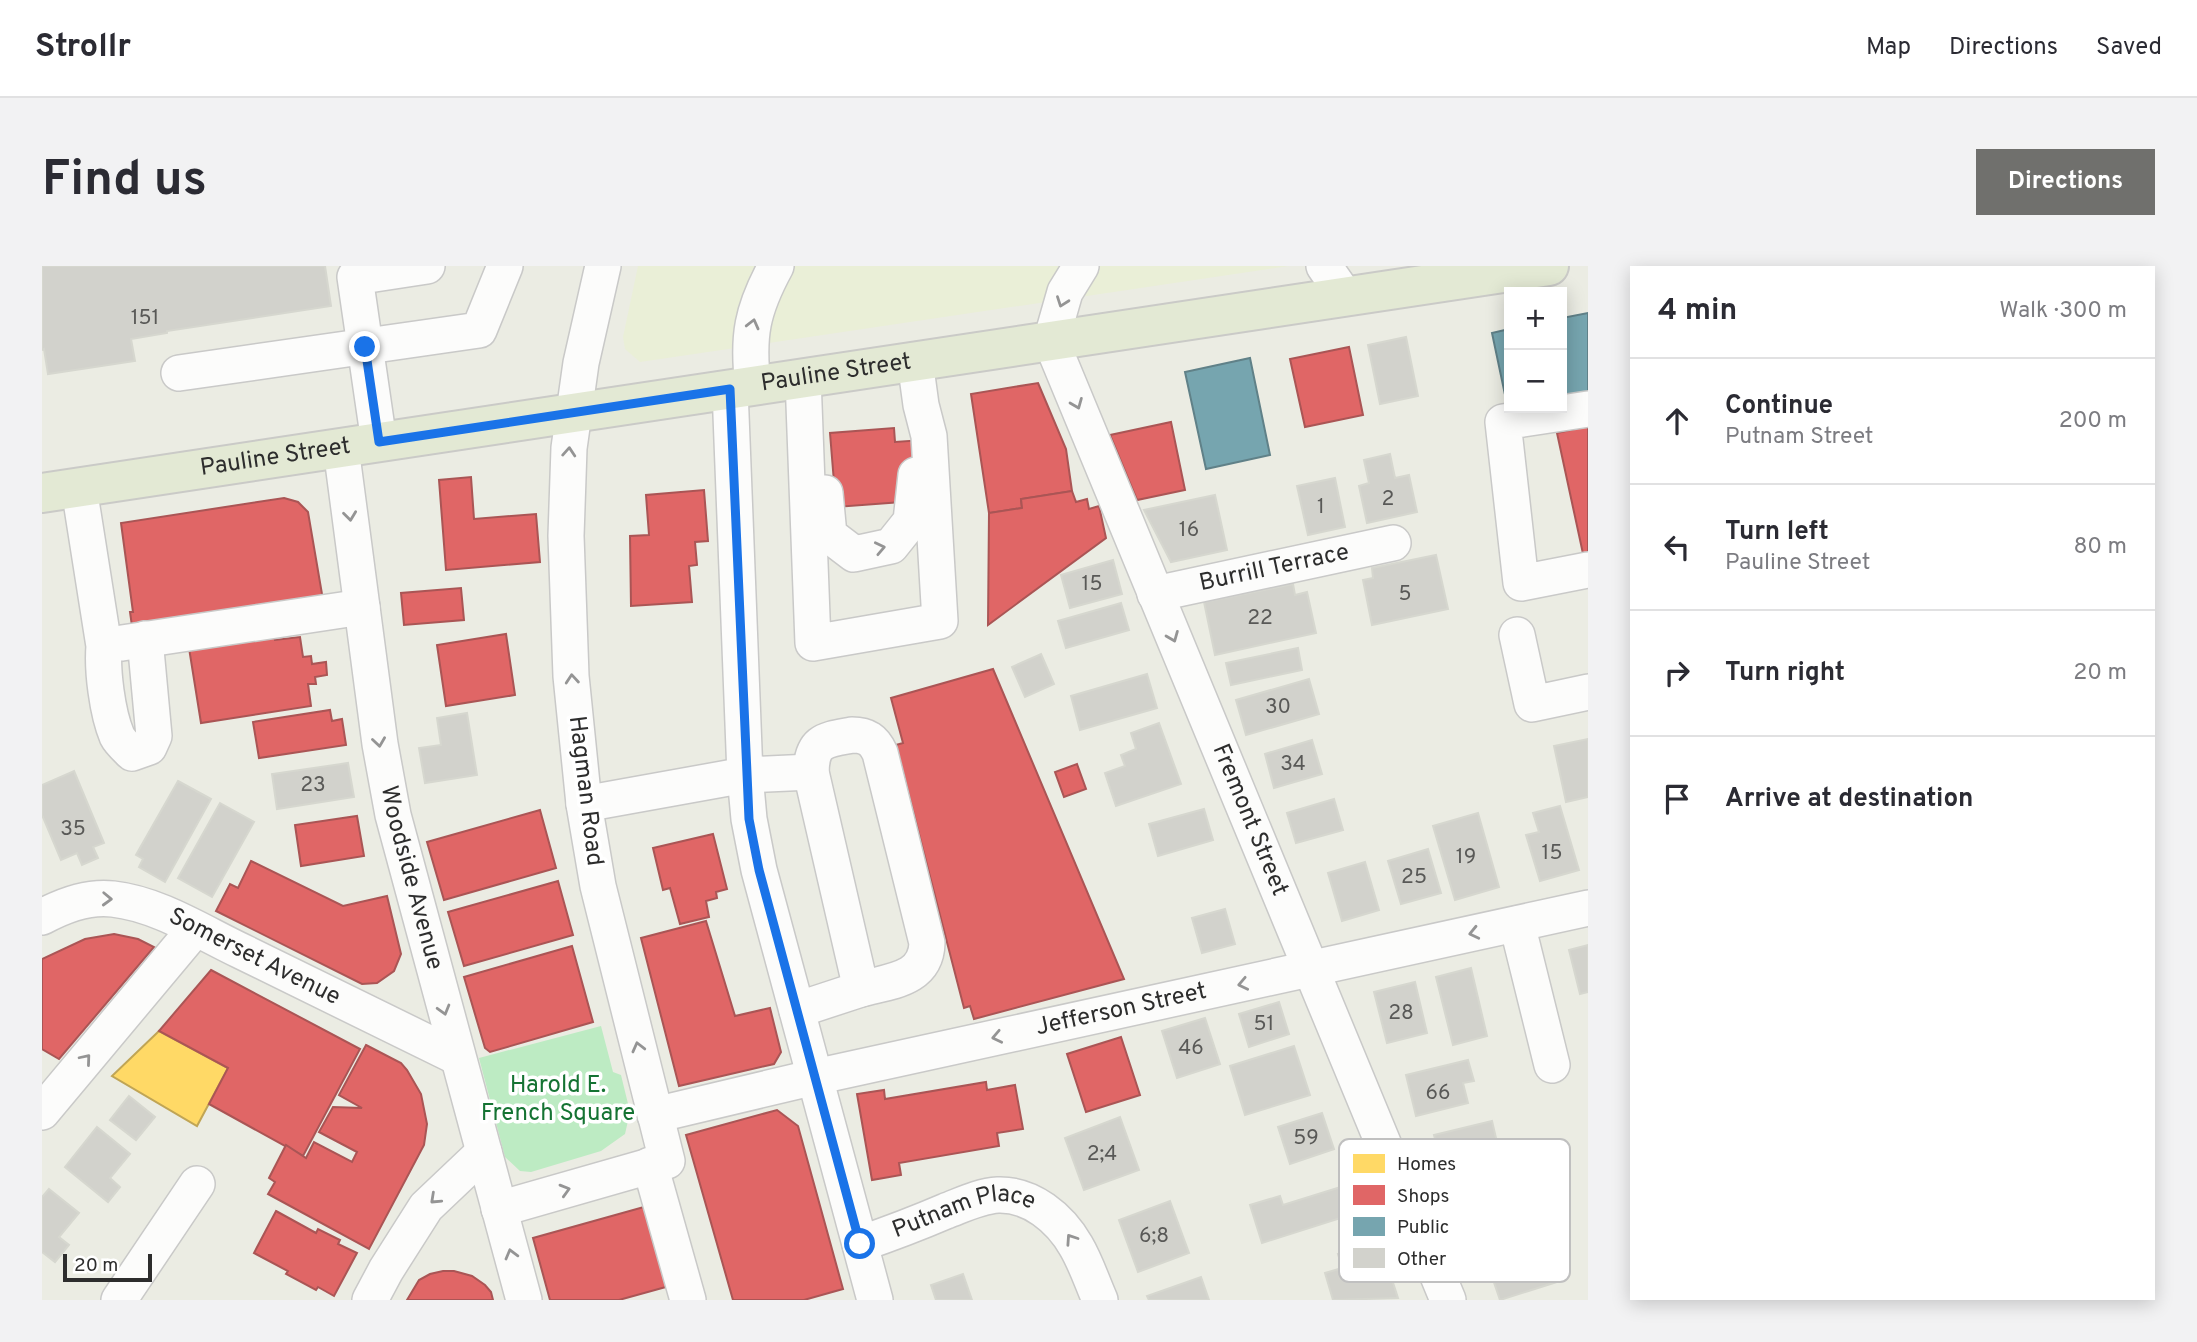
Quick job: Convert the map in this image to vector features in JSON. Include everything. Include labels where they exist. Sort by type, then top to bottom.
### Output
[{"type":"main road","name":"Pauline Street","points":[[42,493],[1051,341],[1334,281],[1549,266]]},
{"type":"street","points":[[379,442],[355,277],[427,266]]},
{"type":"street","points":[[178,373],[479,330],[505,266]]},
{"type":"street","name":"Hagman Road","points":[[603,266],[587,333],[573,413],[566,491],[566,576],[571,676],[584,804],[603,908],[655,1115],[658,1163],[688,1300]]},
{"type":"street","points":[[776,266],[754,318],[742,387],[745,775],[753,843],[875,1300]]},
{"type":"street","points":[[1051,341],[1065,292],[1081,266]]},
{"type":"street","name":"Fremont Street","points":[[1051,341],[1381,1139]]},
{"type":"street","points":[[803,378],[813,643],[940,621],[929,436],[921,405],[915,361]]},
{"type":"street","points":[[806,430],[820,460],[829,535],[854,554],[891,546],[911,521],[916,472],[912,441],[921,405]]},
{"type":"street","points":[[1588,409],[1503,422],[1521,583],[1588,570]]},
{"type":"street","name":"Woodside Avenue","points":[[341,448],[390,804],[524,1300]]},
{"type":"street","points":[[79,488],[104,646],[103,662],[111,713],[118,738],[132,754],[149,747],[154,736],[145,639]]},
{"type":"street","name":"Burrill Terrace","points":[[1155,594],[1393,543]]},
{"type":"street","points":[[104,646],[362,607]]},
{"type":"street","points":[[1517,635],[1532,704],[1588,692]]},
{"type":"street","points":[[797,1010],[915,972],[925,960],[927,952],[926,934],[880,753],[873,741],[860,735],[852,735],[822,742],[813,751],[811,772],[861,989]]},
{"type":"street","points":[[584,804],[745,775],[811,772]]},
{"type":"street","name":"Somerset Avenue","points":[[42,916],[82,901],[111,898],[142,905],[457,1057]]},
{"type":"street","name":"Jefferson Street","points":[[655,1115],[815,1077],[1588,908]]},
{"type":"street","points":[[1517,924],[1552,1065]]},
{"type":"street","points":[[42,1112],[195,929]]},
{"type":"street","points":[[370,1300],[426,1207],[485,1152]]},
{"type":"street","points":[[499,1209],[658,1163]]},
{"type":"street","points":[[119,1300],[197,1184]]},
{"type":"street","name":"Putnam Place","points":[[860,1244],[975,1200],[997,1195],[1009,1196],[1031,1202],[1052,1215],[1061,1225],[1082,1258],[1100,1300]]},
{"type":"street","name":"Fremont Street","points":[[1440,1282],[1448,1300]]},
{"type":"shaded area","points":[[638,266],[1289,266],[640,362],[625,349],[623,337]]},
{"type":"green space","name":"Harold E. French Square","points":[[601,1026],[613,1072],[621,1075],[630,1112],[625,1134],[601,1151],[531,1172],[520,1171],[505,1157],[479,1058]]},
{"type":"building: Homes","points":[[159,1031],[228,1068],[197,1126],[112,1076]]},
{"type":"building: Shops","points":[[1349,347],[1363,415],[1305,427],[1290,359]]},
{"type":"building: Shops","points":[[1038,383],[1066,449],[1072,491],[1021,499],[1022,508],[989,513],[971,394]]},
{"type":"building: Shops","points":[[1171,422],[1185,490],[1137,500],[1110,435]]},
{"type":"building: Shops","points":[[1588,426],[1588,562],[1585,563],[1557,433]]},
{"type":"building: Shops","points":[[894,428],[895,442],[923,440],[926,472],[902,502],[836,507],[830,433]]},
{"type":"building: Shops","points":[[471,477],[474,519],[536,514],[540,562],[446,570],[439,480]]},
{"type":"building: Shops","points":[[704,490],[708,541],[695,542],[697,565],[689,566],[692,602],[631,606],[630,536],[649,535],[646,495]]},
{"type":"building: Shops","points":[[1072,491],[1076,502],[1087,499],[1089,509],[1099,506],[1106,538],[988,625],[989,513],[1022,508],[1021,499]]},
{"type":"building: Shops","points":[[284,498],[298,502],[308,512],[323,600],[133,633],[130,612],[133,612],[121,523]]},
{"type":"building: Shops","points":[[461,588],[464,620],[404,625],[401,593]]},
{"type":"building: Shops","points":[[506,634],[515,695],[446,706],[437,645]]},
{"type":"building: Shops","points":[[274,635],[275,640],[300,637],[303,657],[311,656],[312,664],[326,662],[327,675],[315,677],[316,684],[308,684],[311,706],[201,723],[189,648]]},
{"type":"building: Shops","points":[[993,669],[1124,979],[974,1019],[970,1006],[964,1008],[896,745],[903,743],[891,698]]},
{"type":"building: Shops","points":[[330,710],[332,721],[342,719],[346,745],[259,758],[253,722]]},
{"type":"building: Shops","points":[[1077,764],[1086,789],[1064,797],[1055,772]]},
{"type":"building: Shops","points":[[540,810],[556,868],[444,900],[427,842]]},
{"type":"building: Shops","points":[[357,816],[364,856],[301,866],[295,825]]},
{"type":"building: Shops","points":[[713,834],[727,889],[716,892],[717,898],[706,901],[709,917],[680,924],[670,888],[663,890],[653,848]]},
{"type":"building: Shops","points":[[251,861],[343,906],[387,896],[401,954],[394,971],[377,983],[362,984],[216,911],[230,884],[238,888]]},
{"type":"building: Shops","points":[[558,881],[573,935],[464,966],[448,912]]},
{"type":"building: Shops","points":[[706,921],[735,1016],[770,1008],[781,1052],[774,1064],[679,1086],[641,938]]},
{"type":"building: Shops","points":[[114,934],[138,939],[154,947],[59,1059],[42,1049],[42,959],[85,939]]},
{"type":"building: Shops","points":[[572,946],[593,1022],[490,1052],[485,1048],[464,977]]},
{"type":"building: Shops","points":[[211,970],[360,1049],[303,1156],[209,1104],[228,1068],[159,1031]]},
{"type":"building: Shops","points":[[1121,1037],[1140,1095],[1086,1112],[1067,1054]]},
{"type":"building: Shops","points":[[366,1045],[401,1063],[407,1070],[421,1094],[427,1124],[424,1145],[369,1249],[268,1194],[275,1182],[269,1178],[286,1145],[306,1158],[314,1142],[352,1162],[357,1152],[319,1132],[333,1107],[362,1108],[339,1095]]},
{"type":"building: Shops","points":[[986,1082],[987,1090],[1015,1085],[1023,1129],[997,1133],[999,1146],[899,1163],[901,1175],[872,1180],[857,1094],[884,1090],[885,1099]]},
{"type":"building: Shops","points":[[777,1110],[798,1126],[843,1289],[804,1300],[733,1300],[686,1135]]},
{"type":"building: Shops","points":[[651,1205],[673,1285],[619,1300],[550,1300],[533,1238]]},
{"type":"building: Shops","points":[[276,1211],[316,1233],[318,1229],[340,1240],[338,1244],[357,1253],[334,1296],[286,1274],[288,1271],[254,1253]]},
{"type":"building: Shops","points":[[443,1271],[472,1276],[485,1285],[493,1300],[407,1300],[419,1280]]},
{"type":"building: Public","points":[[1588,313],[1588,391],[1567,396],[1567,350],[1567,317]]},
{"type":"building: Public","points":[[1504,330],[1504,390],[1492,333]]},
{"type":"building: Public","points":[[1250,358],[1270,455],[1206,469],[1185,372]]},
{"type":"building: Other","points":[[42,266],[325,266],[331,306],[131,339],[135,361],[48,374],[44,349],[42,350]]},
{"type":"building: Other","points":[[1406,337],[1418,396],[1380,404],[1368,345]]},
{"type":"building: Other","points":[[1390,454],[1395,478],[1409,475],[1417,512],[1367,523],[1359,486],[1369,483],[1364,460]]},
{"type":"building: Other","points":[[1335,478],[1345,527],[1308,535],[1297,486]]},
{"type":"building: Other","points":[[1215,495],[1227,550],[1171,562],[1144,510]]},
{"type":"building: Other","points":[[1436,555],[1448,609],[1372,625],[1363,580],[1373,578],[1372,568]]},
{"type":"building: Other","points":[[1113,560],[1122,594],[1070,608],[1061,575]]},
{"type":"building: Other","points":[[1293,584],[1295,595],[1307,592],[1316,633],[1215,655],[1204,602]]},
{"type":"building: Other","points":[[1121,603],[1129,630],[1066,648],[1058,621]]},
{"type":"building: Other","points":[[1298,648],[1302,670],[1231,685],[1226,663]]},
{"type":"building: Other","points":[[1041,654],[1054,684],[1025,697],[1012,667]]},
{"type":"building: Other","points":[[1147,674],[1157,708],[1080,730],[1071,696]]},
{"type":"building: Other","points":[[1309,679],[1319,714],[1246,735],[1236,700]]},
{"type":"building: Other","points":[[467,713],[477,775],[425,783],[419,748],[441,745],[437,718]]},
{"type":"building: Other","points":[[1159,723],[1181,784],[1116,806],[1105,773],[1125,766],[1121,755],[1136,749],[1131,733]]},
{"type":"building: Other","points":[[1588,739],[1588,797],[1566,802],[1554,746]]},
{"type":"building: Other","points":[[1312,740],[1322,774],[1274,788],[1265,754]]},
{"type":"building: Other","points":[[348,763],[354,797],[277,809],[272,774]]},
{"type":"building: Other","points":[[74,771],[104,843],[93,847],[98,858],[82,865],[77,853],[61,860],[42,815],[42,785]]},
{"type":"building: Other","points":[[178,781],[211,799],[165,882],[139,867],[143,859],[136,855]]},
{"type":"building: Other","points":[[1334,799],[1343,830],[1296,843],[1287,813]]},
{"type":"building: Other","points":[[220,803],[254,822],[212,897],[178,878]]},
{"type":"building: Other","points":[[1560,806],[1579,870],[1540,881],[1526,835],[1539,832],[1533,813]]},
{"type":"building: Other","points":[[1204,809],[1213,840],[1158,856],[1149,824]]},
{"type":"building: Other","points":[[1478,813],[1499,887],[1455,900],[1433,826]]},
{"type":"building: Other","points":[[1428,849],[1441,893],[1401,904],[1388,861]]},
{"type":"building: Other","points":[[1365,862],[1379,910],[1342,921],[1328,873]]},
{"type":"building: Other","points":[[1225,909],[1235,944],[1202,953],[1192,918]]},
{"type":"building: Other","points":[[1588,945],[1588,992],[1580,994],[1569,950]]},
{"type":"building: Other","points":[[1471,968],[1487,1036],[1453,1045],[1436,977]]},
{"type":"building: Other","points":[[1415,982],[1427,1033],[1387,1043],[1374,992]]},
{"type":"building: Other","points":[[1279,1002],[1289,1034],[1249,1047],[1239,1014]]},
{"type":"building: Other","points":[[1205,1018],[1220,1064],[1177,1078],[1162,1031]]},
{"type":"building: Other","points":[[1294,1046],[1310,1095],[1245,1115],[1230,1066]]},
{"type":"building: Other","points":[[1468,1060],[1474,1081],[1463,1083],[1468,1103],[1416,1116],[1406,1075]]},
{"type":"building: Other","points":[[129,1096],[155,1117],[136,1140],[110,1120]]},
{"type":"building: Other","points":[[1322,1113],[1334,1149],[1290,1164],[1278,1127]]},
{"type":"building: Other","points":[[1120,1117],[1139,1170],[1084,1190],[1065,1138]]},
{"type":"building: Other","points":[[1492,1121],[1496,1139],[1435,1139],[1434,1135]]},
{"type":"building: Other","points":[[97,1127],[130,1154],[110,1178],[120,1187],[108,1202],[65,1167]]},
{"type":"building: Other","points":[[1339,1188],[1339,1218],[1262,1243],[1250,1205],[1280,1196],[1283,1205]]},
{"type":"building: Other","points":[[49,1189],[79,1213],[59,1237],[69,1245],[55,1262],[42,1252],[42,1197]]},
{"type":"building: Other","points":[[1170,1201],[1189,1253],[1138,1272],[1119,1220]]},
{"type":"building: Other","points":[[1339,1269],[1339,1282],[1393,1282],[1398,1298],[1333,1300],[1325,1273]]},
{"type":"building: Other","points":[[963,1274],[972,1300],[936,1300],[931,1285]]},
{"type":"building: Other","points":[[1201,1277],[1209,1300],[1149,1300],[1147,1296]]},
{"type":"building: Other","points":[[1494,1282],[1557,1282],[1500,1300]]},
{"type":"route","points":[[365,347],[379,442],[730,389],[745,775],[751,834],[860,1244]]}]
